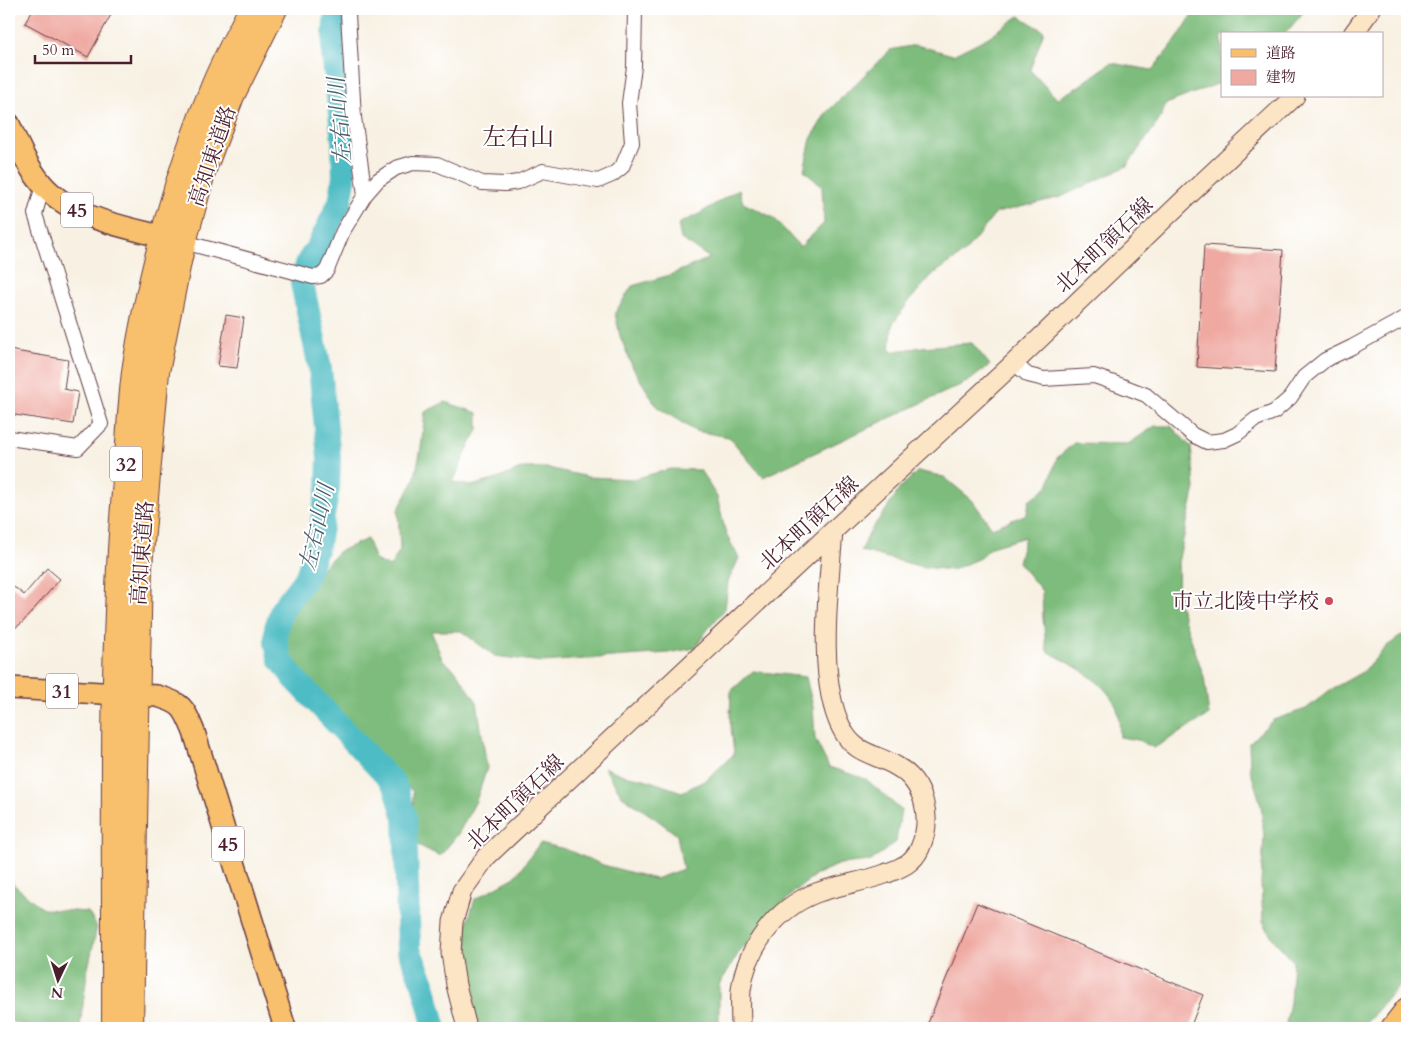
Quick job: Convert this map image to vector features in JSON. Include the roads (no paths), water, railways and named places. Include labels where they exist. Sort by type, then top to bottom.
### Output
[{"type":"highway","name":"高知東道路","points":[[114,1028],[126,695],[140,566],[157,372],[184,162],[214,84],[251,9]]},
{"type":"highway","name":"高知東道路","points":[[174,239],[232,96],[275,9]]},
{"type":"highway","name":"高知東道路","points":[[126,695],[131,1028]]},
{"type":"highway","points":[[1393,1028],[1407,1010]]},
{"type":"main road","points":[[1354,32],[1371,9]]},
{"type":"main road","name":"北本町領石線","points":[[467,1028],[456,985],[451,953],[454,922],[462,891],[486,857],[1014,363],[1293,98]]},
{"type":"main road","name":"45","points":[[9,124],[18,147],[43,185],[75,209],[115,224],[174,239]]},
{"type":"main road","points":[[742,1028],[741,990],[746,969],[755,947],[772,924],[794,904],[816,893],[874,878],[908,865],[920,850],[926,828],[926,808],[922,793],[910,777],[897,766],[865,753],[851,743],[842,729],[834,710],[828,677],[826,650],[833,531]]},
{"type":"main road","name":"31","points":[[9,688],[126,695]]},
{"type":"main road","name":"45","points":[[126,695],[157,696],[174,701],[185,711],[197,742],[284,1028]]},
{"type":"street","points":[[349,9],[354,117],[365,195]]},
{"type":"street","points":[[174,239],[313,277],[321,276],[327,270],[343,231],[365,195],[378,180],[396,168],[413,163],[437,164],[482,183],[504,184],[518,182],[543,171],[598,182],[622,167],[632,143],[629,103],[634,67],[635,9]]},
{"type":"street","points":[[9,438],[78,448],[101,424],[35,214],[43,185]]},
{"type":"street","points":[[1014,363],[1028,375],[1044,379],[1094,376],[1146,395],[1193,435],[1207,442],[1224,440],[1237,434],[1256,419],[1274,412],[1290,398],[1304,378],[1324,360],[1407,317]]},
{"type":"waterway","name":"左右山川","points":[[336,9],[333,53],[343,141],[344,180],[340,202],[320,243],[306,265],[302,283],[320,368],[329,458],[328,488],[318,543],[307,576],[282,609],[276,628],[276,643],[280,659],[293,677],[395,785],[405,818],[409,950],[423,983],[435,1028]]},
{"type":"place","name":"市立北陵中学校","points":[[1329,601]]},
{"type":"district","name":"左右山","points":[[518,137]]}]
